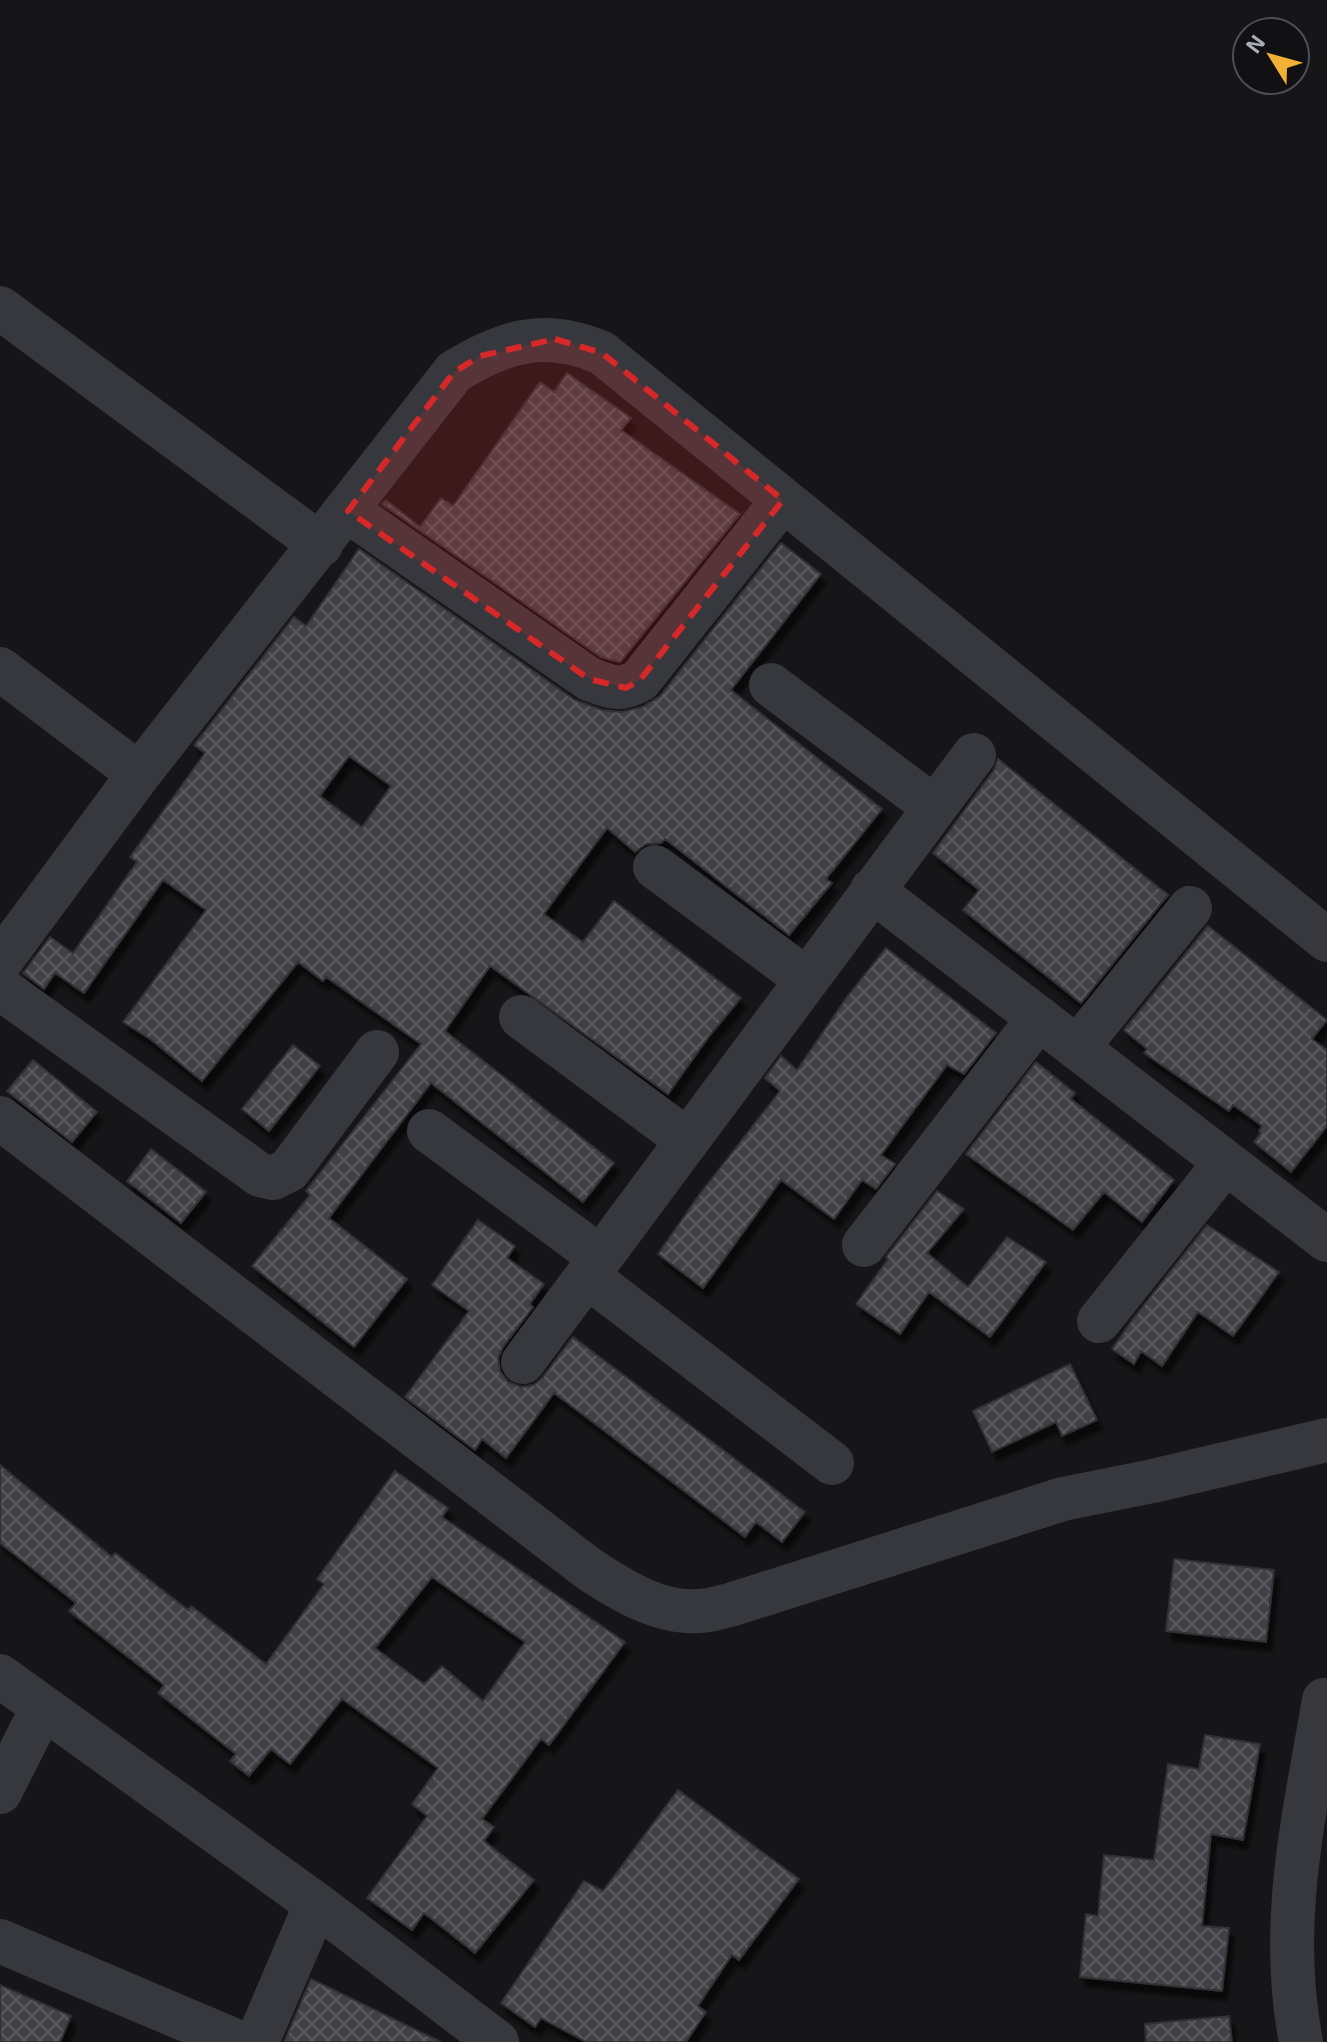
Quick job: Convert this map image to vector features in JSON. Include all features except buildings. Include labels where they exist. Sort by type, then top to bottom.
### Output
[{"type":"street","points":[[0,308],[321,545]]},
{"type":"street","points":[[0,962],[139,774],[454,372],[502,347],[555,339],[577,343],[602,353],[1327,940]]},
{"type":"street","points":[[348,511],[589,679],[626,688],[640,680],[783,500]]},
{"type":"street","points":[[1,671],[139,774]]},
{"type":"street","points":[[771,685],[934,807]]},
{"type":"street","points":[[523,1362],[974,755]]},
{"type":"street","points":[[655,867],[806,979]]},
{"type":"street","points":[[872,890],[1327,1240]]},
{"type":"street","points":[[1077,1048],[1190,908]]},
{"type":"street","points":[[0,988],[260,1175],[273,1178],[289,1170],[377,1052]]},
{"type":"street","points":[[521,1017],[687,1140]]},
{"type":"street","points":[[864,1245],[1039,1018]]},
{"type":"street","points":[[0,1118],[589,1569],[617,1588],[642,1600],[670,1608],[698,1611],[730,1605],[1063,1499],[1327,1440]]},
{"type":"street","points":[[429,1131],[832,1463]]},
{"type":"street","points":[[1099,1321],[1225,1163]]},
{"type":"street","points":[[0,1676],[316,1904],[497,2042]]},
{"type":"street","points":[[1301,2042],[1295,2011],[1291,1946],[1293,1880],[1324,1700]]},
{"type":"street","points":[[0,1792],[43,1707]]},
{"type":"street","points":[[257,2042],[316,1904]]},
{"type":"street","points":[[0,1941],[238,2042]]},
{"type":"highlighted area","points":[[555,339],[602,353],[783,500],[640,680],[626,688],[589,679],[348,511],[454,372],[480,356]]}]
